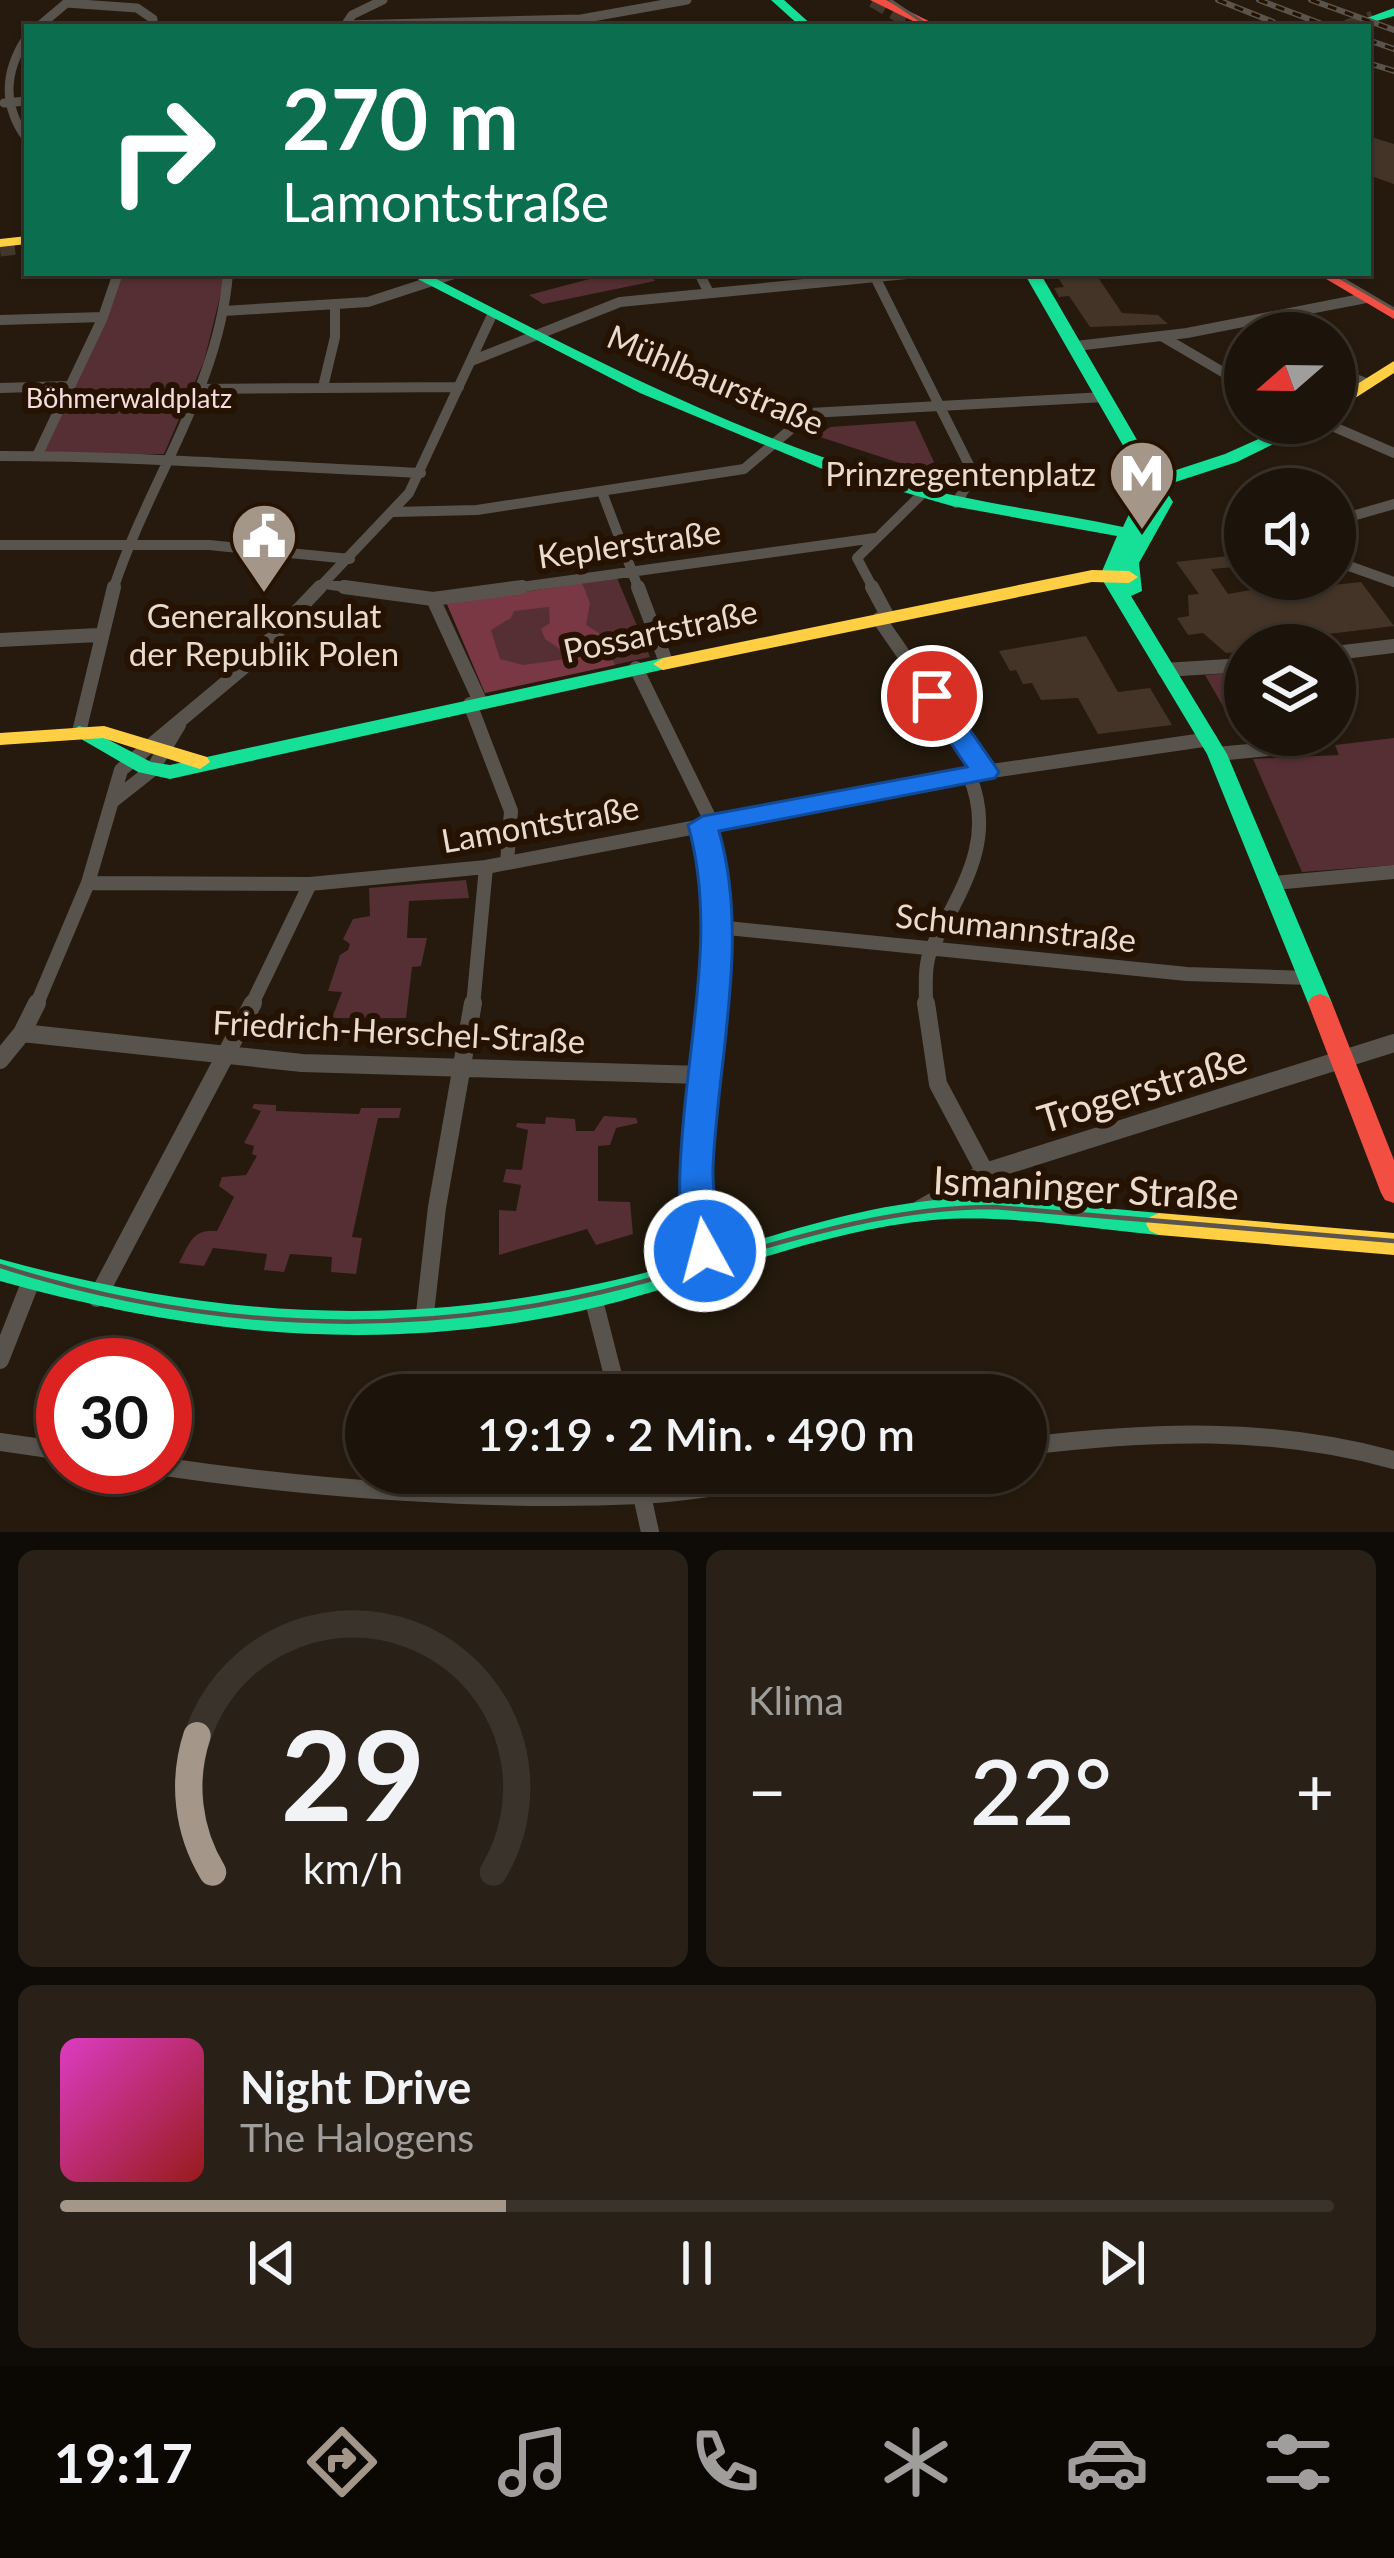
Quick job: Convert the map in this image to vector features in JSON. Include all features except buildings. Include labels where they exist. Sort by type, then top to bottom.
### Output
[{"type":"street","points":[[383,2],[379,24],[580,19],[687,0]]},
{"type":"street","points":[[777,0],[805,24]]},
{"type":"street","points":[[872,0],[914,24]]},
{"type":"street","points":[[872,0],[928,24]]},
{"type":"street","points":[[42,24],[68,2],[137,8],[150,15],[152,24]]},
{"type":"street","points":[[346,24],[352,15],[383,2]]},
{"type":"street","points":[[24,43],[7,71],[4,104],[24,134]]},
{"type":"street","points":[[4,104],[24,101]]},
{"type":"street","points":[[37,456],[103,317],[117,276]]},
{"type":"street","points":[[79,733],[98,634],[128,545],[197,389],[224,311],[228,276]]},
{"type":"street","points":[[700,276],[708,291]]},
{"type":"street","points":[[471,361],[620,302],[854,276]]},
{"type":"street","points":[[875,276],[969,465],[970,479],[956,503]]},
{"type":"street","points":[[1034,276],[1165,506],[1138,535],[1132,560],[1119,576],[1172,670],[1208,719],[1214,746],[1274,883],[1394,1193]]},
{"type":"street","points":[[1329,276],[1394,314]]},
{"type":"street","points":[[1352,276],[1394,300]]},
{"type":"street","points":[[224,311],[335,306],[399,296],[423,278]]},
{"type":"street","name":"Mühlbaurstraße","points":[[423,278],[770,445],[956,503],[1138,535]]},
{"type":"street","points":[[1295,312],[1366,298]]},
{"type":"street","points":[[323,387],[335,337],[335,306]]},
{"type":"street","points":[[114,800],[179,725],[257,655],[393,512],[421,473],[492,315]]},
{"type":"street","points":[[0,320],[103,317]]},
{"type":"street","points":[[1076,346],[1224,326]]},
{"type":"street","points":[[1163,337],[1224,374]]},
{"type":"street","points":[[1356,392],[1394,366]]},
{"type":"street","points":[[1356,379],[1369,384]]},
{"type":"street","points":[[0,388],[69,386]]},
{"type":"street","points":[[197,389],[459,386]]},
{"type":"street","points":[[393,512],[457,512],[743,469],[810,412],[1105,397]]},
{"type":"street","points":[[1356,436],[1394,453]]},
{"type":"street","points":[[1151,484],[1262,444]]},
{"type":"street","points":[[0,456],[138,456],[421,473]]},
{"type":"street","points":[[602,491],[628,571],[666,662]]},
{"type":"street","points":[[923,493],[857,558],[884,618],[977,774],[982,845],[954,900],[940,942],[931,950],[926,1007],[936,1076],[946,1105],[994,1188],[994,1210]]},
{"type":"street","points":[[1356,514],[1394,504]]},
{"type":"street","name":"Keplerstraße","points":[[325,584],[433,599],[875,538]]},
{"type":"street","points":[[0,545],[209,545],[350,559]]},
{"type":"street","points":[[1356,568],[1394,582]]},
{"type":"street","name":"Possartstraße","points":[[149,757],[207,763],[636,668],[1119,576]]},
{"type":"street","points":[[433,599],[511,811],[508,863]]},
{"type":"street","points":[[0,640],[98,634]]},
{"type":"street","points":[[1356,651],[1394,646]]},
{"type":"street","points":[[1172,670],[1224,666]]},
{"type":"street","points":[[636,668],[707,824],[716,870],[717,927],[695,1173],[707,1265]]},
{"type":"street","points":[[0,739],[118,734],[149,757]]},
{"type":"street","points":[[1214,746],[1224,746]]},
{"type":"street","name":"Lamontstraße","points":[[88,883],[310,884],[486,866],[977,774],[1214,746]]},
{"type":"street","points":[[0,1060],[22,1033],[88,883],[121,770],[149,757]]},
{"type":"street","points":[[424,1322],[439,1182],[476,988],[486,866]]},
{"type":"street","points":[[1274,883],[1394,872]]},
{"type":"street","points":[[97,1298],[228,1055],[310,884]]},
{"type":"street","name":"Schumannstraße","points":[[717,927],[1187,974],[1310,978]]},
{"type":"street","name":"Friedrich-Herschel-Straße","points":[[22,1033],[302,1063],[701,1075]]},
{"type":"street","name":"Trogerstraße","points":[[916,1211],[985,1172],[1394,1043]]},
{"type":"street","name":"Ismaninger Straße","points":[[0,1270],[97,1298],[250,1320],[424,1322],[509,1314],[593,1297],[875,1218],[916,1211],[994,1210],[1394,1244]]},
{"type":"street","points":[[0,1360],[31,1281]]},
{"type":"street","points":[[593,1297],[613,1374]]},
{"type":"street","points":[[1047,1443],[1112,1435],[1256,1433],[1358,1448],[1394,1460]]},
{"type":"street","points":[[0,1442],[36,1447]]},
{"type":"street","points":[[192,1471],[436,1492],[650,1494]]},
{"type":"street","points":[[642,1495],[650,1532]]},
{"type":"green space","name":"Böhmerwaldplatz","points":[[120,276],[225,276],[204,361],[164,454],[41,454]]},
{"type":"green space","points":[[601,276],[652,276],[655,281],[543,304],[529,295]]},
{"type":"green space","points":[[915,421],[934,462],[921,470],[817,436],[830,427]]},
{"type":"green space","points":[[617,578],[650,657],[485,693],[447,604]]},
{"type":"green space","points":[[1224,674],[1224,708],[1205,675]]},
{"type":"green space","points":[[1394,738],[1394,865],[1302,872],[1253,759],[1356,756],[1356,743]]},
{"type":"green space","points":[[466,880],[469,898],[409,901],[407,938],[427,938],[421,966],[412,967],[406,1018],[332,1018],[342,992],[328,991],[340,955],[348,950],[350,944],[343,939],[353,919],[370,916],[369,888]]},
{"type":"green space","points":[[254,1104],[276,1105],[276,1111],[359,1114],[361,1108],[401,1108],[399,1118],[378,1118],[352,1237],[362,1238],[356,1274],[331,1272],[332,1257],[290,1254],[284,1272],[264,1270],[267,1254],[213,1248],[204,1266],[179,1263],[197,1235],[217,1231],[234,1197],[219,1186],[222,1177],[246,1175],[257,1156],[252,1154],[254,1146],[244,1143],[261,1111],[252,1108]]},
{"type":"green space","points":[[604,1116],[636,1118],[638,1123],[616,1128],[610,1145],[598,1146],[598,1201],[630,1202],[633,1234],[596,1245],[587,1229],[499,1255],[499,1210],[516,1211],[521,1185],[503,1182],[506,1169],[522,1170],[528,1130],[516,1127],[517,1123],[545,1124],[546,1117],[575,1119],[576,1131],[594,1131]]},
{"type":"shaded area","points":[[582,583],[590,603],[586,625],[599,633],[615,665],[485,693],[447,604]],"holes":[[[549,607],[550,623],[541,629],[545,639],[573,658],[523,665],[500,659],[491,630],[514,611]]]},
{"type":"tunnel","points":[[873,0],[915,24]]},
{"type":"tunnel","points":[[1356,24],[1373,18]]},
{"type":"tunnel","points":[[0,249],[24,246]]},
{"type":"tram line","points":[[890,0],[926,24]]},
{"type":"tram line","points":[[1337,276],[1394,309]]},
{"type":"tram line","points":[[0,1266],[156,1305],[235,1316],[393,1321],[551,1303],[855,1223],[947,1209],[994,1207],[1394,1241]]},
{"type":"railway","points":[[1218,0],[1273,22]]},
{"type":"railway","points":[[1259,0],[1322,24]]},
{"type":"railway","points":[[1311,0],[1394,30]]},
{"type":"railway","points":[[1371,41],[1394,49]]},
{"type":"railway","points":[[1371,64],[1394,71]]},
{"type":"traffic: fast","points":[[777,0],[805,24]]},
{"type":"traffic: fast","points":[[1373,18],[1394,12]]},
{"type":"traffic: fast","points":[[420,276],[646,390],[826,464],[952,500],[1146,537]]},
{"type":"traffic: fast","points":[[1034,276],[1164,502],[1130,563],[1133,591]]},
{"type":"traffic: fast","points":[[1151,484],[1262,444]]},
{"type":"traffic: fast","points":[[1151,484],[1109,576],[1217,754],[1320,1003]]},
{"type":"traffic: fast","points":[[79,732],[145,767],[170,772],[663,664]]},
{"type":"traffic: fast","points":[[0,1270],[79,1292],[237,1319],[396,1324],[555,1305],[635,1287],[820,1231],[933,1210],[1046,1212],[1159,1224]]},
{"type":"traffic: slow","points":[[0,243],[24,240]]},
{"type":"traffic: slow","points":[[1356,392],[1394,366]]},
{"type":"traffic: slow","points":[[663,664],[1092,576],[1129,577]]},
{"type":"traffic: slow","points":[[0,739],[104,732],[200,762]]},
{"type":"traffic: slow","points":[[1159,1224],[1394,1244]]},
{"type":"traffic: jam","points":[[876,0],[928,24]]},
{"type":"traffic: jam","points":[[1329,276],[1394,314]]},
{"type":"traffic: jam","points":[[1320,1003],[1394,1193]]},
{"type":"place","name":"Prinzregentenplatz","points":[[1142,532]]},
{"type":"place","name":"Generalkonsulat der Republik Polen","points":[[264,595]]},
{"type":"route","points":[[705,1251],[695,1173],[717,927],[716,870],[703,825],[985,772],[932,696]]}]
